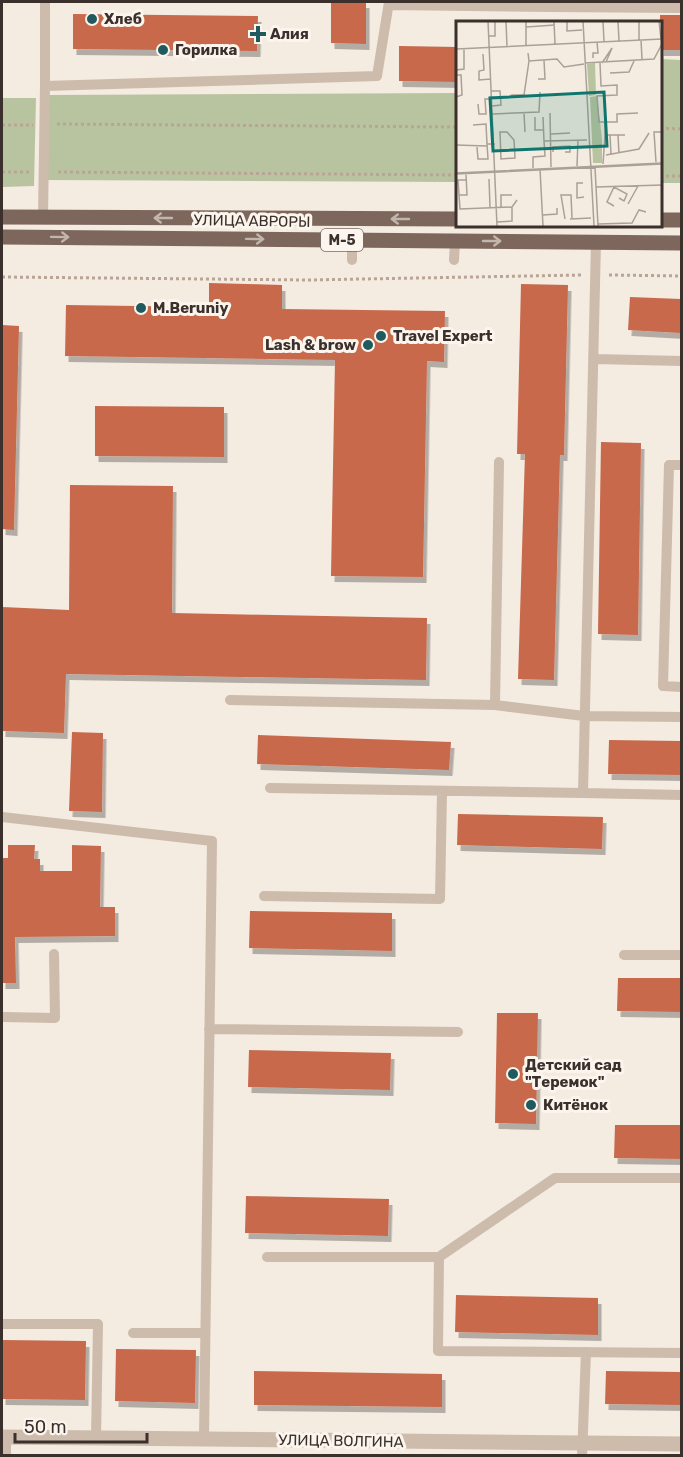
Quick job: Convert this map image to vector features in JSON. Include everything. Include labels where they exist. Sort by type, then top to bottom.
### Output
[{"type":"main road","name":"УЛИЦА АВРОРЫ","points":[[2,217],[456,219]]},
{"type":"main road","points":[[662,219],[681,220]]},
{"type":"main road","name":"УЛИЦА АВРОРЫ","points":[[2,237],[681,243]]},
{"type":"street","name":"УЛИЦА ВОЛГИНА","points":[[4,1437],[204,1439],[582,1449],[681,1444]]},
{"type":"lane","points":[[43,217],[45,2]]},
{"type":"lane","points":[[45,86],[377,76],[389,3],[681,8]]},
{"type":"lane","points":[[352,240],[352,260]]},
{"type":"lane","points":[[454,241],[454,260]]},
{"type":"lane","points":[[583,793],[596,242]]},
{"type":"lane","points":[[594,359],[681,361]]},
{"type":"lane","points":[[495,705],[499,462]]},
{"type":"lane","points":[[681,465],[669,465],[663,686],[681,687]]},
{"type":"lane","points":[[230,700],[495,705],[584,716],[681,717]]},
{"type":"lane","points":[[270,788],[681,795]]},
{"type":"lane","points":[[264,896],[440,899],[442,791]]},
{"type":"lane","points":[[2,817],[212,841],[204,1439]]},
{"type":"lane","points":[[2,1017],[55,1018],[54,954]]},
{"type":"lane","points":[[624,955],[681,955]]},
{"type":"lane","points":[[209,1029],[458,1032]]},
{"type":"lane","points":[[267,1257],[439,1257],[555,1178],[681,1178]]},
{"type":"lane","points":[[439,1257],[438,1351],[681,1353]]},
{"type":"lane","points":[[2,1324],[98,1324],[96,1438]]},
{"type":"lane","points":[[133,1333],[205,1333]]},
{"type":"lane","points":[[582,1449],[586,1352]]},
{"type":"lane","points":[[4,1437],[6,1455]]},
{"type":"path","points":[[2,125],[456,127]]},
{"type":"path","points":[[662,128],[681,129]]},
{"type":"path","points":[[2,172],[456,175]]},
{"type":"path","points":[[662,176],[681,176]]},
{"type":"path","points":[[2,277],[308,280],[595,274],[681,276]]},
{"type":"green space","points":[[662,59],[681,60],[681,183],[662,183]]},
{"type":"green space","points":[[456,93],[456,182],[46,180],[47,95]]},
{"type":"green space","points":[[2,98],[36,98],[34,186],[2,187]]},
{"type":"building","points":[[331,2],[366,2],[366,44],[331,43]]},
{"type":"building","points":[[73,14],[258,16],[257,51],[73,49]]},
{"type":"building","points":[[660,15],[681,15],[681,50],[662,50],[662,21],[660,21]]},
{"type":"building","points":[[399,46],[456,47],[456,82],[399,81]]},
{"type":"building","points":[[209,283],[282,285],[282,309],[445,311],[444,362],[427,361],[423,577],[331,576],[335,360],[65,356],[66,305],[209,307]]},
{"type":"building","points":[[521,284],[568,285],[564,455],[560,455],[554,680],[518,679],[525,454],[517,454]]},
{"type":"building","points":[[630,297],[681,299],[681,333],[628,330]]},
{"type":"building","points":[[2,325],[19,326],[14,530],[2,529]]},
{"type":"building","points":[[95,406],[224,407],[224,457],[95,456]]},
{"type":"building","points":[[601,442],[641,443],[638,635],[598,634]]},
{"type":"building","points":[[70,485],[173,486],[172,613],[427,618],[426,680],[66,674],[64,733],[2,731],[2,607],[69,610]]},
{"type":"building","points":[[72,732],[103,733],[102,812],[69,811]]},
{"type":"building","points":[[258,735],[451,742],[449,770],[257,764]]},
{"type":"building","points":[[609,740],[681,741],[681,775],[608,774]]},
{"type":"building","points":[[458,814],[603,817],[602,849],[457,845]]},
{"type":"building","points":[[8,845],[35,845],[34,859],[40,859],[40,871],[72,871],[72,845],[101,846],[100,907],[115,907],[115,936],[15,937],[16,983],[2,983],[2,858],[8,858]]},
{"type":"building","points":[[250,911],[392,913],[392,951],[249,948]]},
{"type":"building","points":[[618,978],[681,978],[681,1012],[617,1011]]},
{"type":"building","points":[[497,1013],[538,1013],[536,1124],[495,1123]]},
{"type":"building","points":[[249,1050],[391,1053],[390,1090],[248,1087]]},
{"type":"building","points":[[615,1125],[681,1125],[681,1159],[614,1158]]},
{"type":"building","points":[[246,1196],[389,1199],[388,1236],[245,1233]]},
{"type":"building","points":[[456,1295],[598,1298],[598,1335],[455,1332]]},
{"type":"building","points":[[2,1340],[86,1341],[85,1400],[2,1399]]},
{"type":"building","points":[[116,1349],[196,1350],[195,1403],[115,1401]]},
{"type":"building","points":[[254,1371],[442,1374],[442,1407],[254,1405]]},
{"type":"building","points":[[606,1371],[681,1372],[681,1405],[605,1404]]},
{"type":"place","name":"Хлеб","points":[[92,19]]},
{"type":"place","name":"Алия","points":[[258,34]]},
{"type":"place","name":"Горилка","points":[[163,50]]},
{"type":"place","name":"M.Beruniy","points":[[141,308]]},
{"type":"place","name":"Travel Expert","points":[[381,336]]},
{"type":"place","name":"Lash & brow","points":[[368,345]]},
{"type":"place","name":"Детский сад \"Теремок\"","points":[[513,1074]]},
{"type":"place","name":"Китёнок","points":[[531,1105]]}]
